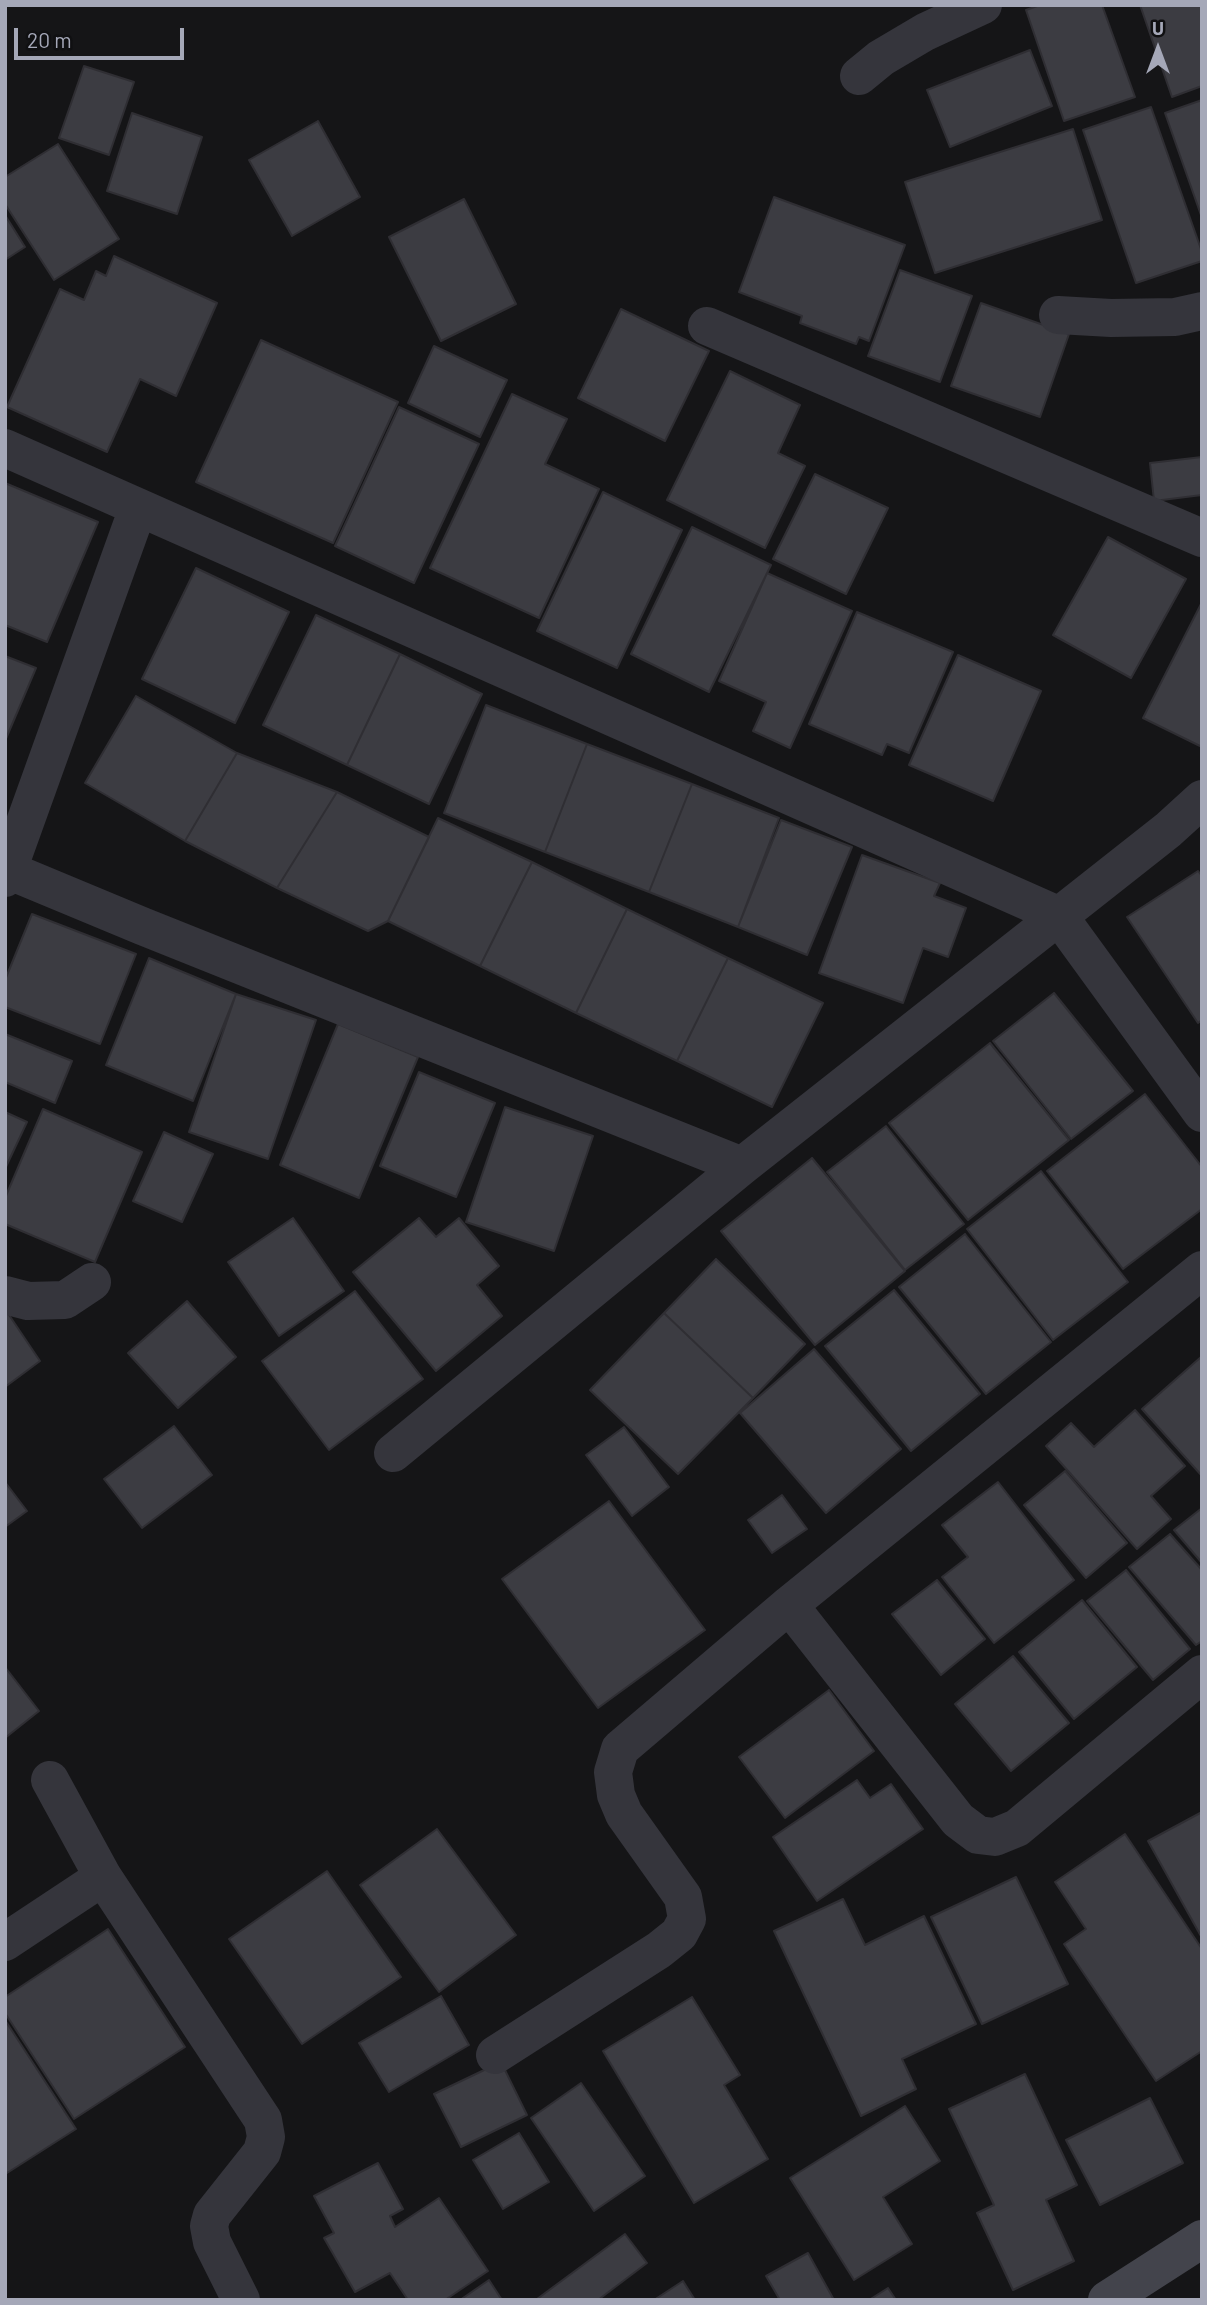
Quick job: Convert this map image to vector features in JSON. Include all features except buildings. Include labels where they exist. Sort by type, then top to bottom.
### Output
[{"type":"street","points":[[859,76],[881,58],[916,37],[983,5]]},
{"type":"street","points":[[1058,315],[1164,317],[1202,311]]},
{"type":"street","points":[[707,326],[1202,538]]},
{"type":"street","points":[[5,448],[1058,915],[1202,1113]]},
{"type":"street","points":[[138,509],[6,873],[742,1166]]},
{"type":"street","points":[[393,1453],[742,1166],[1168,830],[1202,799]]},
{"type":"street","points":[[495,2054],[659,1950],[679,1934],[687,1919],[683,1897],[624,1814],[616,1795],[613,1772],[620,1749],[789,1605],[1202,1270]]},
{"type":"street","points":[[5,1295],[28,1301],[65,1300],[92,1282]]},
{"type":"street","points":[[789,1605],[958,1820],[978,1835],[995,1837],[1017,1828],[1202,1674]]},
{"type":"street","points":[[50,1780],[103,1877],[263,2120],[267,2137],[262,2152],[212,2215],[209,2226],[212,2242],[241,2300]]},
{"type":"street","points":[[5,1942],[103,1877]]},
{"type":"street","points":[[1107,2300],[1202,2239]]}]
